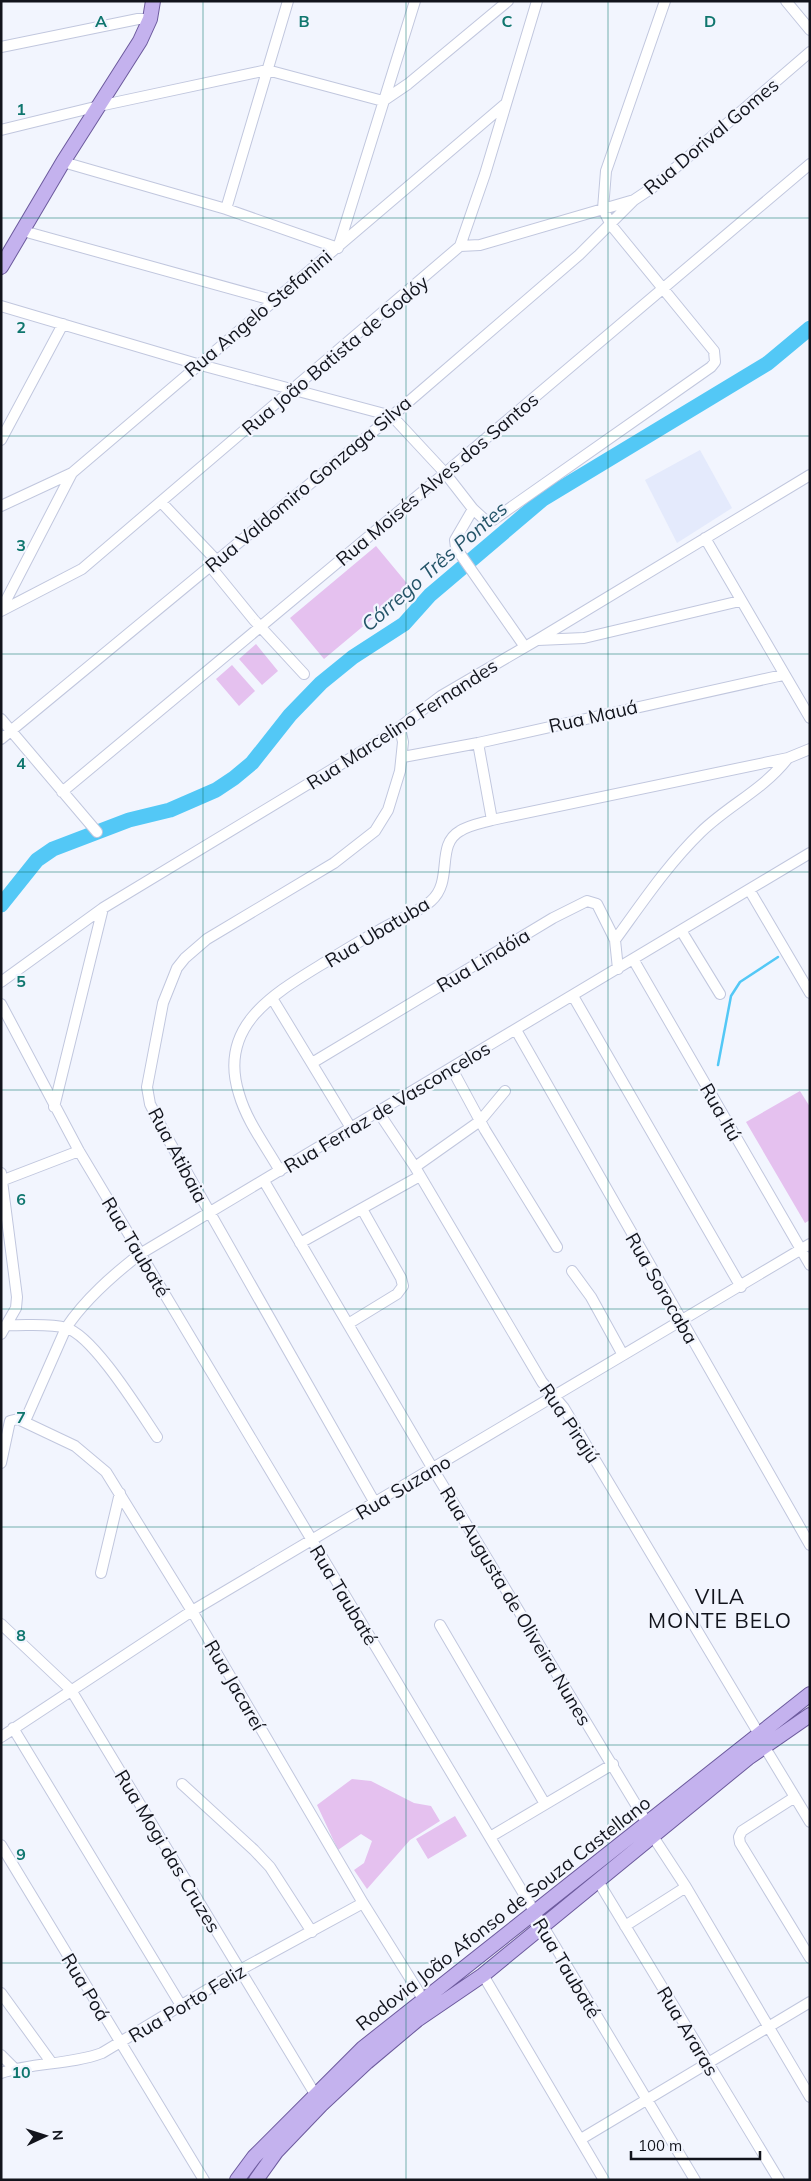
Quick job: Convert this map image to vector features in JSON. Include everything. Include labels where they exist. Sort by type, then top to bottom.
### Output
[{"type":"main road","points":[[1,267],[63,162],[140,41],[150,19],[153,1]]},
{"type":"main road","name":"Rodovia João Afonso de Souza Castellano","points":[[237,2180],[254,2157],[363,2048],[534,1912],[650,1829],[762,1740],[810,1694]]},
{"type":"main road","name":"Rodovia João Afonso de Souza Castellano","points":[[762,1740],[810,1714]]},
{"type":"main road","name":"Rodovia João Afonso de Souza Castellano","points":[[256,2180],[287,2140],[367,2062],[417,2020],[483,1975],[598,1881],[650,1829]]},
{"type":"street","points":[[226,209],[288,1]]},
{"type":"street","points":[[63,162],[226,209],[338,248],[415,1]]},
{"type":"street","points":[[1,130],[99,106],[266,70],[383,101],[408,84],[508,1]]},
{"type":"street","points":[[460,246],[537,1]]},
{"type":"street","points":[[1,306],[197,364],[392,416],[445,473],[473,509],[484,520],[493,520],[711,367],[716,357],[714,351],[611,225],[603,209],[606,171],[665,1]]},
{"type":"street","points":[[786,1],[810,30]]},
{"type":"street","points":[[1,47],[138,19],[150,19]]},
{"type":"street","name":"Rua Dorival Gomes","points":[[460,246],[480,245],[634,200],[652,188],[810,52]]},
{"type":"street","name":"Rua Angelo Stefanini","points":[[1,506],[72,473],[272,300],[338,248],[505,104]]},
{"type":"street","name":"Rua Moisés Alves dos Santos","points":[[62,792],[445,473],[810,164]]},
{"type":"street","name":"Rua Valdomiro Gonzaga Silva","points":[[1,739],[392,416],[611,225],[634,200]]},
{"type":"street","points":[[23,231],[272,300]]},
{"type":"street","name":"Rua João Batista de Godóy","points":[[1,611],[82,569],[294,390],[460,246]]},
{"type":"street","points":[[1,439],[63,324]]},
{"type":"street","points":[[1,611],[72,473]]},
{"type":"street","name":"Rua Marcelino Fernandes","points":[[1,982],[103,908],[400,728],[441,696],[810,475]]},
{"type":"street","points":[[161,502],[213,564],[260,627],[304,674]]},
{"type":"street","points":[[473,509],[454,544],[525,647]]},
{"type":"street","points":[[705,538],[783,675],[810,718]]},
{"type":"street","points":[[537,640],[584,638],[740,601]]},
{"type":"street","name":"Rua Mauá","points":[[403,757],[478,743],[783,675]]},
{"type":"street","points":[[1,719],[97,832]]},
{"type":"street","name":"Rua Atibaia","points":[[375,1503],[209,1214],[150,1104],[147,1087],[163,1003],[177,968],[185,958],[207,939],[334,863],[375,831],[388,810],[403,757],[400,728]]},
{"type":"street","points":[[478,743],[492,820]]},
{"type":"street","name":"Rua Ubatuba","points":[[280,1171],[248,1118],[239,1094],[233,1061],[236,1048],[250,1018],[283,988],[376,931],[430,902],[443,884],[446,850],[450,839],[459,831],[492,820],[788,758],[810,749]]},
{"type":"street","points":[[615,940],[664,873],[700,832],[720,815],[769,781],[788,758]]},
{"type":"street","name":"Rua Ferraz de Vasconcelos","points":[[26,1421],[66,1328],[94,1295],[140,1254],[379,1113],[633,959],[682,932],[810,853]]},
{"type":"street","points":[[750,891],[810,993]]},
{"type":"street","name":"Rua Lindóia","points":[[312,1063],[553,918],[587,901],[597,904],[615,940],[618,969]]},
{"type":"street","points":[[54,1107],[103,908]]},
{"type":"street","points":[[682,932],[720,994]]},
{"type":"street","name":"Rua Itú","points":[[633,959],[805,1247],[810,1265]]},
{"type":"street","points":[[573,996],[741,1287]]},
{"type":"street","points":[[272,998],[351,1128]]},
{"type":"street","name":"Rua Taubaté","points":[[1,1004],[79,1151],[694,2180]]},
{"type":"street","name":"Rua Sorocaba","points":[[516,1030],[680,1321],[810,1546]]},
{"type":"street","points":[[452,1069],[480,1121],[556,1247]]},
{"type":"street","points":[[300,1243],[362,1209],[418,1171],[480,1121],[505,1091]]},
{"type":"street","name":"Rua Pirajú","points":[[379,1113],[418,1171],[542,1382],[564,1408],[810,1822]]},
{"type":"street","points":[[1,1334],[8,1325],[16,1308],[17,1296],[2,1178],[79,1151]]},
{"type":"street","name":"Rua Augusta de Oliveira Nunes","points":[[264,1181],[433,1469],[613,1764],[810,2097]]},
{"type":"street","points":[[348,1324],[397,1294],[404,1286],[362,1209]]},
{"type":"street","name":"Rua Suzano","points":[[1,1737],[192,1611],[680,1321],[741,1287],[805,1247]]},
{"type":"street","points":[[572,1271],[591,1297],[624,1355]]},
{"type":"street","points":[[8,1325],[66,1328],[78,1335],[110,1369],[157,1437]]},
{"type":"street","points":[[1,1463],[10,1421],[14,1419],[26,1421]]},
{"type":"street","name":"Rua Jacareí","points":[[26,1421],[75,1446],[106,1472],[192,1611],[363,1903],[423,1999]]},
{"type":"street","points":[[101,1573],[120,1493]]},
{"type":"street","name":"Rua Mogi das Cruzes","points":[[1,1624],[71,1690],[315,2094]]},
{"type":"street","points":[[440,1625],[545,1804]]},
{"type":"street","points":[[13,1728],[182,2007]]},
{"type":"street","points":[[490,1837],[613,1764]]},
{"type":"street","points":[[182,1784],[270,1867],[312,1932]]},
{"type":"street","points":[[795,1797],[742,1830],[739,1837],[740,1843],[810,1958]]},
{"type":"street","name":"Rua Poá","points":[[1,1845],[204,2180]]},
{"type":"street","name":"Rua Araras","points":[[598,1881],[706,2063],[779,2180]]},
{"type":"street","points":[[625,1926],[686,1887]]},
{"type":"street","name":"Rua Porto Feliz","points":[[1,2074],[51,2062],[90,2058],[182,2007],[240,1970],[363,1903]]},
{"type":"street","points":[[483,1975],[604,2180]]},
{"type":"street","points":[[1,1993],[51,2062]]},
{"type":"street","points":[[581,2139],[810,2002]]},
{"type":"street","points":[[1,2056],[16,2070]]},
{"type":"shaded area","points":[[700,450],[732,508],[677,543],[645,480]]},
{"type":"shaded area","points":[[376,546],[410,587],[324,659],[290,618]]},
{"type":"shaded area","points":[[256,644],[278,671],[262,685],[239,659]]},
{"type":"shaded area","points":[[232,665],[255,691],[239,706],[216,679]]},
{"type":"shaded area","points":[[800,1091],[810,1107],[810,1220],[805,1223],[746,1122]]},
{"type":"shaded area","points":[[352,1779],[371,1781],[414,1803],[431,1806],[440,1821],[410,1840],[367,1889],[354,1870],[364,1863],[372,1841],[361,1834],[338,1850],[317,1805]]},
{"type":"shaded area","points":[[455,1816],[467,1836],[428,1859],[416,1839]]},
{"type":"waterway","name":"Córrego Três Pontes","points":[[1,905],[37,860],[53,849],[129,820],[170,810],[216,790],[234,778],[252,763],[290,715],[321,683],[353,657],[404,624],[430,595],[543,499],[768,363],[810,328]]},
{"type":"waterway","points":[[718,1065],[731,996],[740,982],[778,957]]},
{"type":"district","name":"VILA MONTE BELO","points":[[720,1608]]}]
